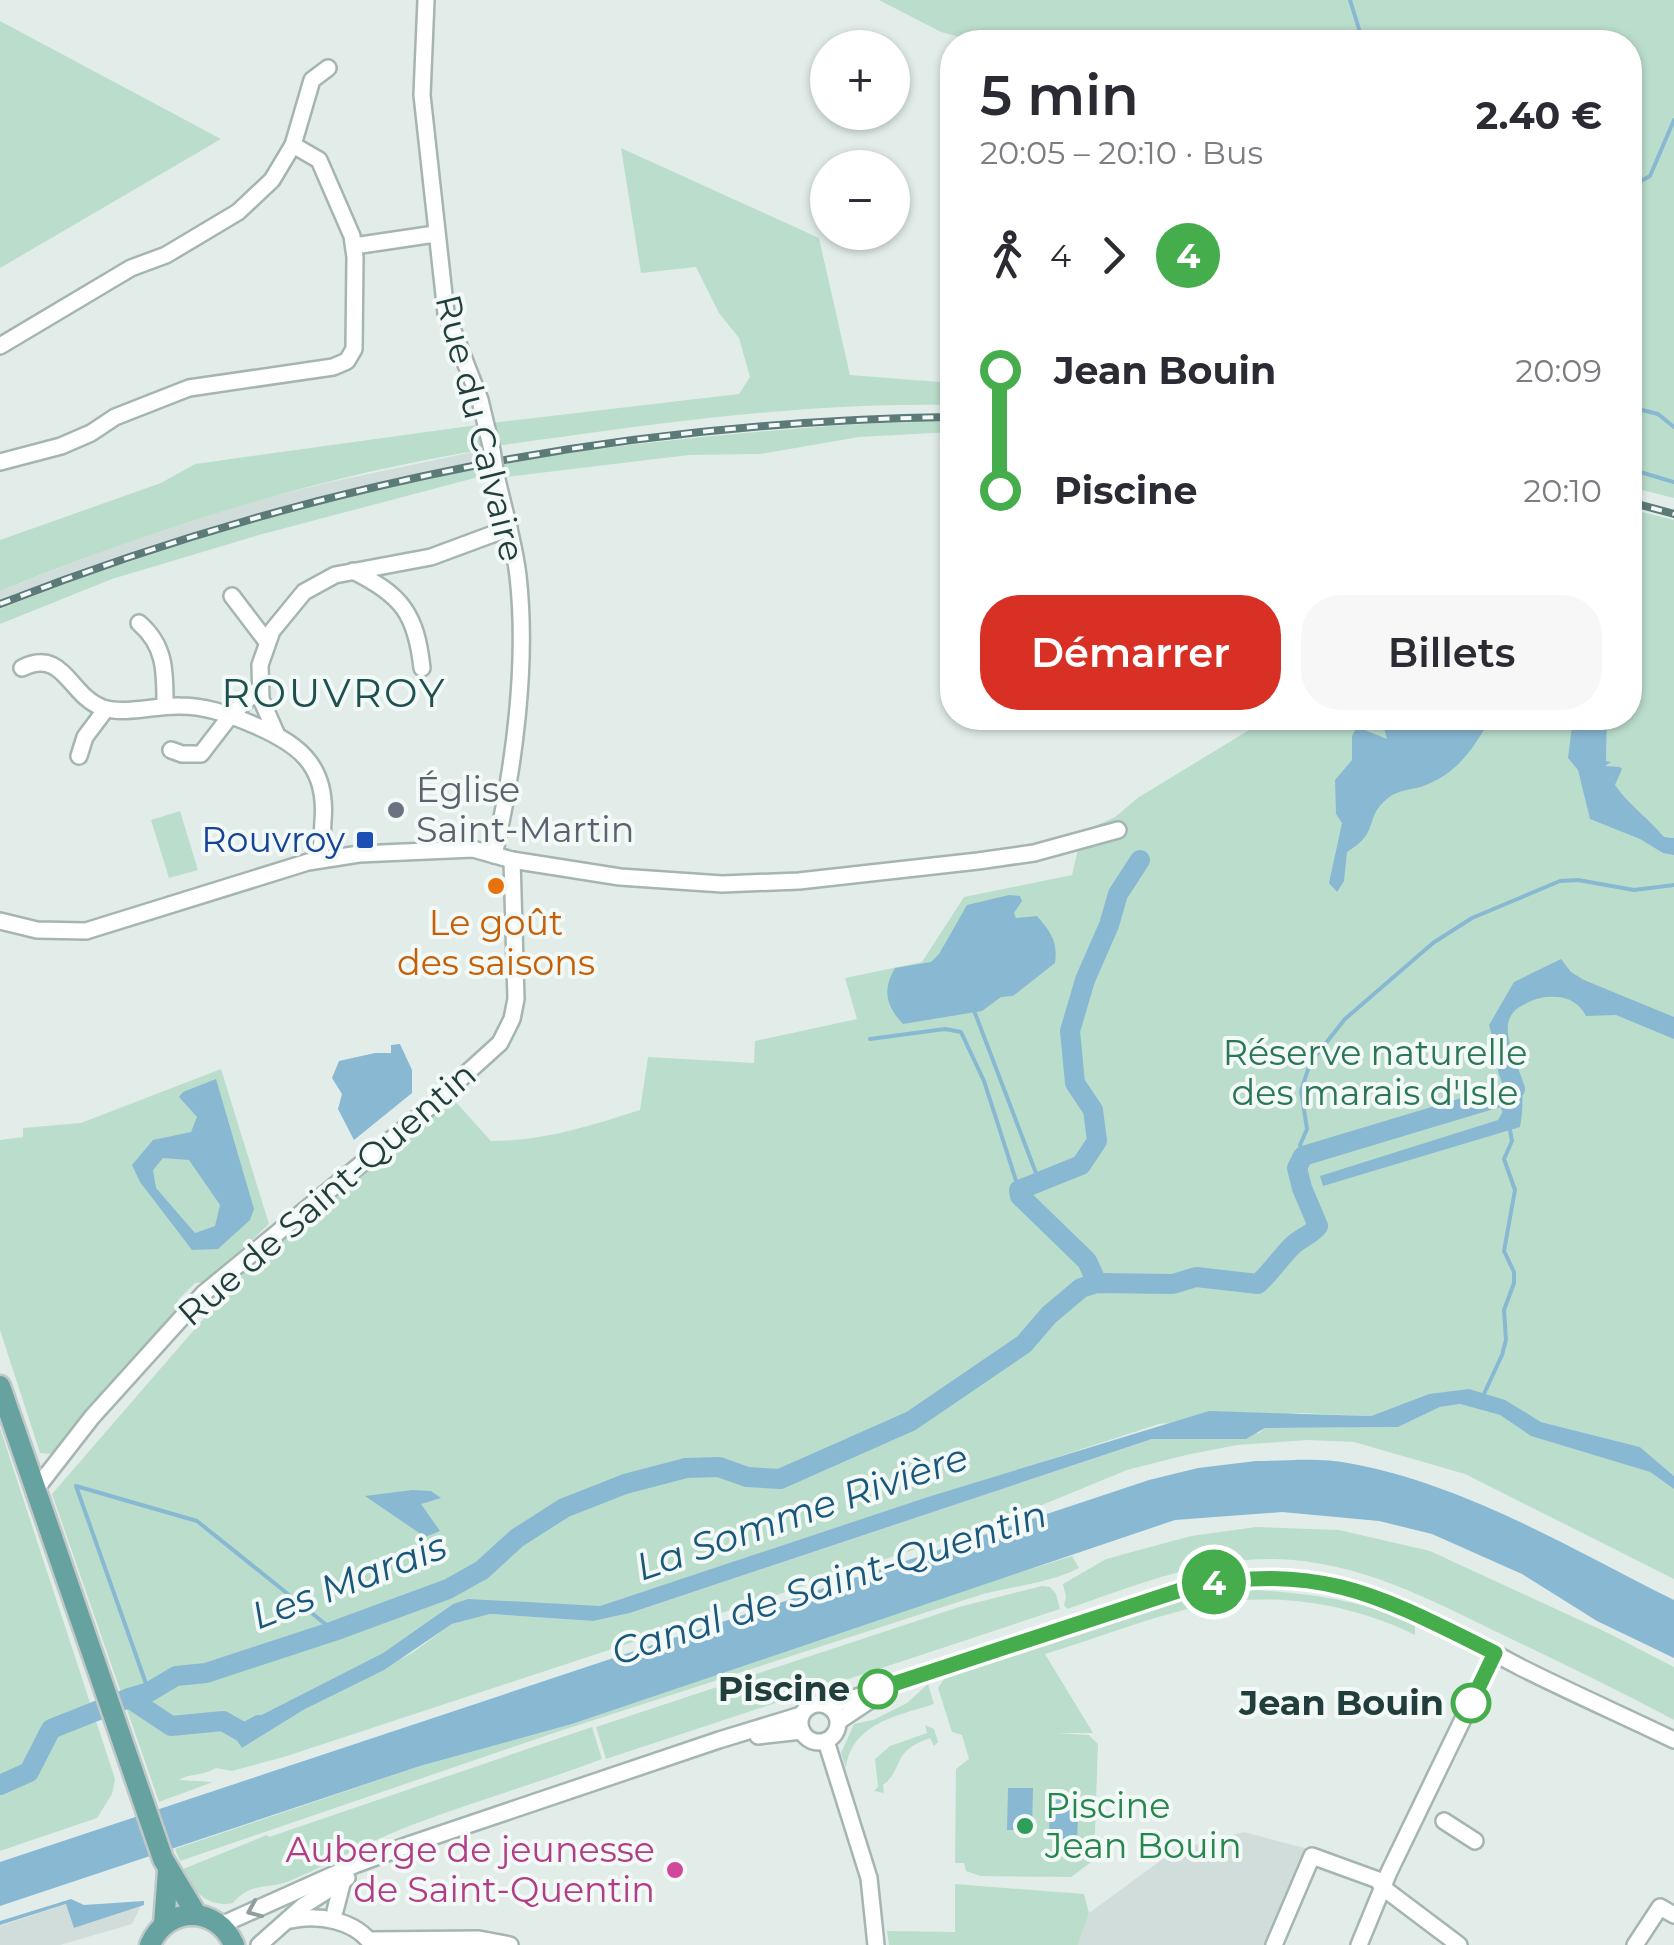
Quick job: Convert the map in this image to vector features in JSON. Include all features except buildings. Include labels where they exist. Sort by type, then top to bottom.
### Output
[{"type":"main road","points":[[0,1386],[165,1865],[196,1914]]},
{"type":"main road","points":[[152,1939],[165,1865]]},
{"type":"main road","points":[[152,1939],[185,1914],[196,1914],[221,1925],[234,1945]]},
{"type":"street","name":"Rue du Calvaire","points":[[426,0],[422,95],[446,312],[480,400],[509,528],[520,598],[520,664],[494,854]]},
{"type":"street","points":[[0,346],[131,268],[166,255],[238,212],[272,180],[293,145],[312,80],[328,68]]},
{"type":"street","points":[[0,462],[61,446],[115,417],[190,388],[333,367],[347,361],[355,338],[354,246],[319,160],[293,145]]},
{"type":"street","points":[[354,246],[435,234]]},
{"type":"street","points":[[276,733],[264,710],[260,666],[279,620],[304,592],[327,578],[431,557],[509,528]]},
{"type":"street","points":[[354,571],[378,584],[404,606],[416,630],[422,668]]},
{"type":"street","points":[[232,596],[267,642]]},
{"type":"street","points":[[139,623],[156,640],[162,655],[165,706]]},
{"type":"street","points":[[22,668],[40,661],[54,666],[82,694],[106,709],[205,708],[276,733],[303,755],[321,782],[325,800],[319,859]]},
{"type":"street","points":[[171,750],[201,754],[260,688]]},
{"type":"street","points":[[78,756],[84,736],[106,709]]},
{"type":"street","points":[[0,921],[37,930],[86,930],[319,859],[436,849],[473,849],[512,860],[670,883],[799,881],[1034,853],[1118,830]]},
{"type":"street","name":"Rue de Saint-Quentin","points":[[36,1490],[92,1417],[204,1293],[416,1118],[500,1043],[512,1020],[516,999],[512,860]]},
{"type":"street","points":[[802,1723],[810,1706],[829,1706],[1179,1590],[1255,1578],[1354,1588],[1406,1608],[1674,1740]]},
{"type":"street","points":[[1359,1945],[1382,1886],[1495,1653]]},
{"type":"street","points":[[838,1721],[895,1683]]},
{"type":"street","points":[[802,1723],[814,1741],[826,1741],[837,1731],[838,1721],[829,1706]]},
{"type":"street","points":[[221,1925],[357,1864],[479,1819],[719,1740],[802,1723]]},
{"type":"street","points":[[826,1741],[869,1878],[876,1945]]},
{"type":"street","points":[[1444,1821],[1475,1841]]},
{"type":"street","points":[[259,1945],[317,1896],[384,1856]]},
{"type":"street","points":[[1274,1945],[1312,1856],[1378,1880],[1456,1944]]},
{"type":"street","points":[[335,1911],[344,1880]]},
{"type":"street","points":[[288,1896],[317,1896],[371,1942],[449,1938],[510,1945]]},
{"type":"street","points":[[1636,1944],[1660,1907],[1674,1915]]},
{"type":"street","points":[[287,1920],[318,1916],[348,1926]]},
{"type":"shaded area","points":[[487,449],[488,465],[315,504],[150,554],[0,609],[0,591],[154,531],[326,483]]},
{"type":"shaded area","points":[[1244,1832],[1308,1849],[1267,1945],[1078,1945],[1089,1913],[1175,1850]]},
{"type":"shaded area","points":[[67,1904],[75,1928],[141,1906],[132,1924],[60,1945],[0,1945],[0,1926]]},
{"type":"green space","points":[[879,0],[1674,0],[1674,498],[1642,490],[1642,30],[940,31]]},
{"type":"green space","points":[[0,21],[221,139],[0,268]]},
{"type":"green space","points":[[621,148],[810,234],[810,250],[822,250],[850,375],[940,382],[940,405],[781,411],[496,446],[490,423],[739,394],[750,377],[739,338],[719,313],[696,267],[641,273]]},
{"type":"green space","points":[[940,422],[940,433],[859,437],[760,454],[689,455],[506,477],[501,462],[711,436]]},
{"type":"green space","points":[[484,424],[487,449],[362,474],[239,506],[0,591],[0,540],[161,483],[195,464]]},
{"type":"green space","points":[[488,465],[486,475],[259,535],[112,579],[0,624],[0,609],[77,579],[250,522]]},
{"type":"green space","name":"Réserve naturelle des marais d'Isle","points":[[1642,512],[1674,520],[1674,838],[1668,837],[1674,843],[1674,1476],[1640,1447],[1541,1422],[1524,1412],[1429,1394],[1371,1416],[1299,1413],[1159,1424],[600,1606],[453,1604],[383,1653],[242,1725],[242,1748],[305,1709],[412,1653],[452,1624],[490,1614],[593,1621],[630,1613],[1152,1439],[1259,1433],[1265,1428],[1398,1427],[1440,1407],[1460,1404],[1500,1415],[1532,1436],[1650,1472],[1674,1489],[1674,1579],[1465,1474],[1354,1442],[1307,1440],[1237,1445],[1127,1470],[1013,1517],[287,1756],[232,1771],[216,1768],[188,1776],[179,1780],[213,1782],[159,1802],[52,1494],[258,1256],[454,1100],[491,1141],[548,1135],[640,1110],[648,1057],[754,1063],[755,1041],[857,1019],[845,978],[922,962],[964,897],[1072,875],[1078,849],[1075,835],[1115,817],[1139,797],[1249,730],[1462,730],[1478,739],[1484,730],[1597,730],[1603,766],[1609,763],[1607,730],[1642,730]]},
{"type":"green space","points":[[180,811],[198,870],[169,878],[151,820]]},
{"type":"green space","points":[[221,1069],[269,1224],[207,1282],[195,1283],[179,1299],[177,1311],[51,1454],[40,1453],[0,1330],[0,1140],[23,1137],[23,1128],[81,1123]]},
{"type":"green space","points":[[0,1428],[115,1779],[112,1794],[97,1818],[0,1851]]},
{"type":"green space","points":[[1256,1527],[1339,1530],[1430,1551],[1608,1633],[1674,1667],[1674,1720],[1393,1584],[1305,1561],[1221,1563],[1169,1575],[1067,1609],[1064,1605],[1063,1584],[1106,1559],[1191,1536]]},
{"type":"green space","points":[[1072,1556],[1079,1568],[1056,1577],[983,1594],[560,1731],[180,1861],[175,1849],[420,1766],[572,1724]]},
{"type":"green space","points":[[1050,1587],[1056,1594],[1060,1609],[606,1759],[596,1727],[959,1607]]},
{"type":"green space","points":[[1257,1590],[1358,1604],[1415,1625],[1415,1635],[1340,1608],[1259,1599],[1186,1610],[1045,1654],[1093,1733],[1056,1733],[1089,1735],[1098,1744],[1094,1860],[1071,1877],[980,1876],[966,1871],[964,1863],[955,1863],[956,1769],[969,1759],[962,1735],[952,1732],[938,1688],[944,1679],[1199,1595]]},
{"type":"green space","points":[[928,1684],[934,1704],[891,1718],[867,1731],[850,1753],[846,1768],[841,1753],[854,1724],[873,1720],[907,1703]]},
{"type":"green space","points":[[925,1725],[934,1729],[938,1742],[934,1746],[930,1738],[909,1749],[883,1785],[884,1793],[874,1791],[878,1787],[875,1759],[890,1746],[927,1733]]},
{"type":"green space","points":[[592,1727],[602,1759],[397,1831],[285,1883],[247,1891],[233,1903],[217,1903],[203,1897],[183,1869],[267,1835]]},
{"type":"green space","points":[[955,1884],[1084,1894],[1089,1913],[1078,1945],[889,1945],[887,1931],[955,1932]]},
{"type":"water","points":[[1355,730],[1387,739],[1385,730],[1484,730],[1472,749],[1448,773],[1426,785],[1392,795],[1380,805],[1364,838],[1347,852],[1344,881],[1337,892],[1329,883],[1342,823],[1336,814],[1335,780],[1352,760]]},
{"type":"water","points":[[1572,730],[1607,730],[1606,761],[1611,762],[1605,766],[1622,769],[1615,785],[1664,837],[1674,838],[1674,855],[1590,819],[1578,770],[1568,758]]},
{"type":"water","points":[[1020,896],[1022,901],[1014,913],[1016,918],[1037,916],[1046,927],[1054,943],[1055,963],[1013,996],[1001,997],[982,1011],[903,1024],[888,997],[888,984],[895,968],[931,962],[967,905]]},
{"type":"water","points":[[1561,959],[1584,980],[1674,1017],[1674,1039],[1616,1015],[1586,1016],[1565,998],[1532,1001],[1516,1010],[1508,1026],[1522,1086],[1520,1127],[1323,1186],[1320,1176],[1498,1120],[1510,1099],[1489,1025],[1514,982]]},
{"type":"water","points":[[400,1044],[412,1070],[412,1093],[354,1140],[338,1109],[342,1094],[332,1078],[339,1061],[391,1053],[391,1045]]},
{"type":"water","points":[[216,1079],[254,1209],[250,1220],[218,1249],[192,1250],[140,1182],[132,1165],[153,1140],[191,1132],[197,1117],[179,1097]],"holes":[[[163,1158],[189,1160],[220,1205],[215,1226],[195,1233],[156,1188],[153,1170]]]},
{"type":"water","points":[[1469,1389],[1505,1400],[1541,1422],[1640,1447],[1674,1476],[1674,1489],[1650,1472],[1531,1436],[1500,1415],[1460,1404],[1440,1407],[1398,1427],[1265,1428],[1246,1439],[1152,1439],[630,1613],[593,1621],[490,1614],[452,1624],[384,1670],[305,1709],[242,1748],[236,1739],[242,1725],[383,1653],[453,1604],[468,1599],[600,1606],[928,1497],[1209,1411],[1371,1416],[1429,1394]]},
{"type":"water","points":[[1256,1461],[1348,1463],[1434,1486],[1516,1520],[1674,1600],[1674,1658],[1597,1621],[1522,1574],[1432,1534],[1379,1521],[1282,1512],[1175,1520],[572,1724],[420,1766],[0,1906],[0,1862],[1149,1480],[1198,1468]]},
{"type":"water","points":[[431,1491],[441,1498],[421,1504],[440,1531],[425,1537],[365,1496]]},
{"type":"water","points":[[1008,1788],[1033,1788],[1032,1830],[1007,1830]]},
{"type":"water","points":[[1050,1794],[1079,1795],[1077,1840],[1049,1839]]},
{"type":"water","points":[[71,1899],[84,1905],[144,1901],[144,1905],[74,1928],[66,1904],[0,1925],[0,1921]]},
{"type":"waterway","points":[[1350,0],[1359,30]]},
{"type":"waterway","points":[[1642,180],[1650,176],[1674,120]]},
{"type":"waterway","points":[[1642,410],[1658,414],[1674,427]]},
{"type":"waterway","points":[[1642,473],[1674,482]]},
{"type":"waterway","points":[[1097,1283],[1087,1261],[1020,1196],[1019,1190],[1081,1165],[1097,1141],[1093,1110],[1075,1083],[1070,1031],[1118,894],[1140,860]]},
{"type":"waterway","name":"Les Marais","points":[[1303,1156],[1300,1145],[1307,1129],[1301,1091],[1310,1063],[1345,1019],[1433,943],[1472,918],[1560,881],[1578,880],[1634,890],[1674,885]]},
{"type":"waterway","name":"Les Marais","points":[[975,1013],[1039,1181]]},
{"type":"waterway","name":"Les Marais","points":[[870,1039],[945,1029],[961,1032],[984,1081],[1019,1190]]},
{"type":"waterway","name":"Les Marais","points":[[129,1698],[149,1692],[176,1676],[206,1673],[448,1589],[482,1570],[517,1538],[564,1508],[625,1484],[686,1468],[719,1467],[747,1477],[780,1479],[911,1421],[1024,1344],[1049,1315],[1081,1288],[1097,1283],[1173,1284],[1196,1277],[1258,1284],[1292,1246],[1318,1226],[1297,1168],[1303,1156],[1499,1097],[1515,1089],[1508,1070]]},
{"type":"waterway","points":[[1499,1097],[1506,1116]]},
{"type":"waterway","points":[[1483,1396],[1502,1355],[1506,1340],[1504,1310],[1514,1283],[1514,1272],[1504,1251],[1515,1190],[1504,1159],[1512,1141],[1509,1125]]},
{"type":"waterway","points":[[149,1692],[76,1486],[197,1521],[334,1631]]},
{"type":"waterway","name":"La Somme Rivière","points":[[0,1785],[29,1772],[51,1729],[129,1698],[171,1726],[223,1721],[244,1733],[259,1725]]},
{"type":"railway","points":[[0,604],[233,524],[468,467],[586,446],[706,431],[940,417]]},
{"type":"railway","points":[[1642,505],[1674,514]]},
{"type":"bus line","name":"4","points":[[878,1689],[1190,1587],[1284,1578],[1354,1588],[1384,1598],[1495,1653],[1471,1703]]},
{"type":"place","name":"Église Saint-Martin","points":[[396,810]]},
{"type":"place","name":"Rouvroy","points":[[365,840]]},
{"type":"place","name":"Le goût des saisons","points":[[496,886]]},
{"type":"place","name":"Piscine","points":[[878,1689]]},
{"type":"place","name":"Jean Bouin","points":[[1471,1703]]},
{"type":"place","name":"Piscine Jean Bouin","points":[[1025,1826]]},
{"type":"place","name":"Auberge de jeunesse de Saint-Quentin","points":[[675,1870]]},
{"type":"district","name":"ROUVROY","points":[[334,693]]},
{"type":"water label","name":"Canal de Saint-Quentin","points":[[829,1583]]}]
